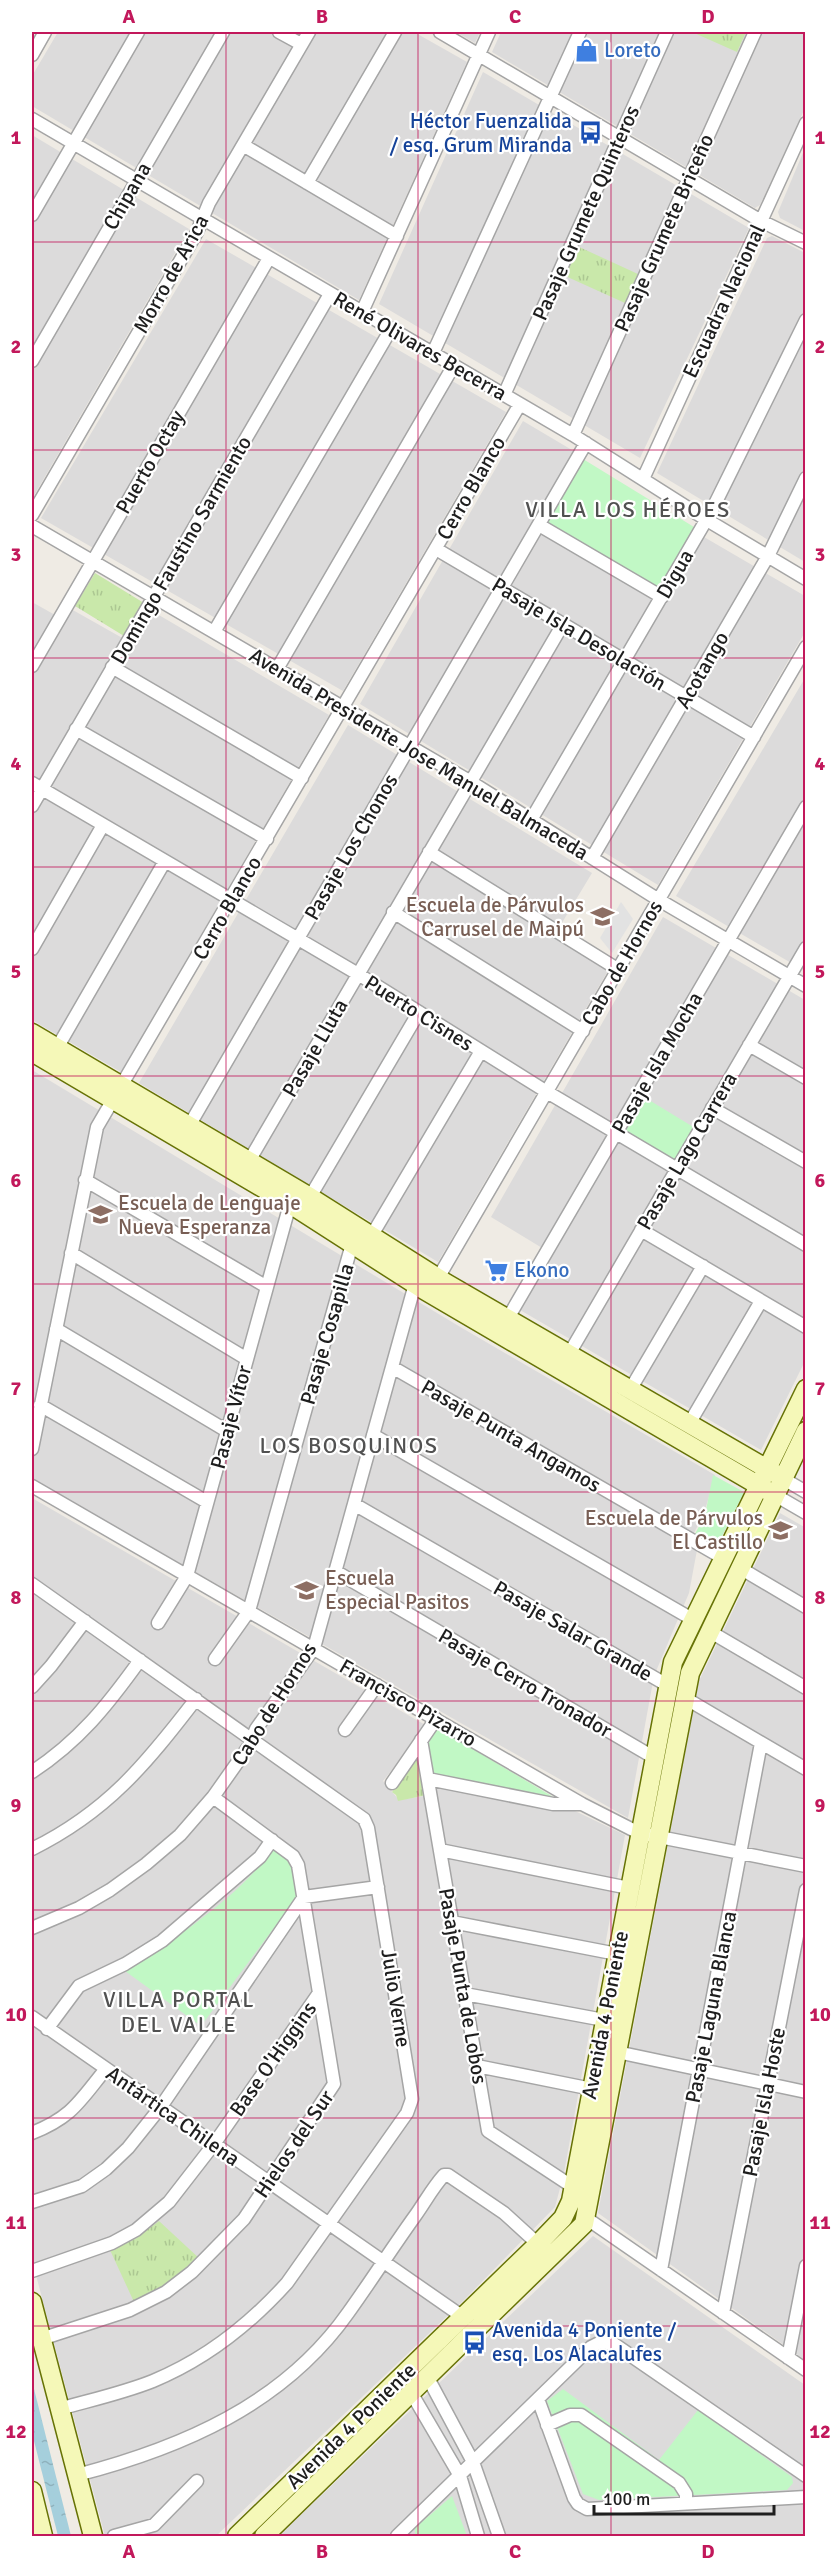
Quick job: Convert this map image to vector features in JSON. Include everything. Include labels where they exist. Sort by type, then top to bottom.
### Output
[{"type":"street","points":[[32,55],[45,32]]},
{"type":"street","points":[[32,215],[138,32]]},
{"type":"street","name":"Chipana","points":[[32,361],[224,32]]},
{"type":"street","points":[[279,32],[301,44]]},
{"type":"street","name":"Morro de Arica","points":[[32,515],[204,220],[209,204],[309,32]]},
{"type":"street","points":[[307,183],[396,32]]},
{"type":"street","points":[[440,32],[761,221],[806,243]]},
{"type":"street","points":[[362,312],[489,32]]},
{"type":"street","points":[[433,353],[580,32]]},
{"type":"street","name":"Pasaje Grumete Quinteros","points":[[504,395],[667,32]]},
{"type":"street","name":"Pasaje Grumete Briceño","points":[[573,435],[755,32]]},
{"type":"street","name":"René Olivares Becerra","points":[[32,119],[573,435],[707,520],[806,579]]},
{"type":"street","name":"Escuadra Nacional","points":[[643,479],[806,123]]},
{"type":"street","points":[[243,145],[397,236]]},
{"type":"street","name":"Puerto Octay","points":[[32,666],[269,258]]},
{"type":"street","name":"Domingo Faustino Sarmiento","points":[[32,806],[36,786],[76,729],[330,294]]},
{"type":"street","name":"Digua","points":[[531,820],[707,520],[806,320]]},
{"type":"street","points":[[214,632],[391,329]]},
{"type":"street","points":[[277,669],[454,365]]},
{"type":"street","name":"Cerro Blanco","points":[[32,1449],[96,1132],[520,404]]},
{"type":"street","name":"Pasaje Los Chonos","points":[[189,1126],[586,443]]},
{"type":"street","name":"Acotango","points":[[592,858],[768,556],[806,478]]},
{"type":"street","points":[[539,525],[662,597]]},
{"type":"street","name":"Avenida Presidente Jose Manuel Balmaceda","points":[[32,526],[471,782],[659,900],[806,986]]},
{"type":"street","name":"Pasaje Isla Desolación","points":[[436,549],[754,737]]},
{"type":"street","name":"Pasaje Lluta","points":[[249,1161],[563,624]]},
{"type":"street","name":"Cabo de Hornos","points":[[438,1278],[806,647]]},
{"type":"street","points":[[112,668],[302,778]]},
{"type":"street","points":[[76,729],[267,839]]},
{"type":"street","name":"Puerto Cisnes","points":[[36,786],[358,974],[547,1092],[806,1245]]},
{"type":"street","name":"Pasaje Isla Mocha","points":[[508,1318],[806,807]]},
{"type":"street","points":[[32,949],[103,825]]},
{"type":"street","points":[[429,852],[618,970]]},
{"type":"street","points":[[57,1048],[165,861]]},
{"type":"street","points":[[393,912],[583,1031]]},
{"type":"street","name":"Pasaje Lago Carrera","points":[[569,1354],[806,948]]},
{"type":"street","points":[[310,1197],[419,1012]]},
{"type":"street","points":[[32,1033],[57,1048],[117,1094],[415,1284],[771,1482],[806,1492]]},
{"type":"street","points":[[749,1045],[806,1078]]},
{"type":"street","points":[[372,1235],[480,1051]]},
{"type":"street","points":[[32,1056],[189,1126],[310,1197],[438,1278],[689,1424],[771,1482],[806,1513]]},
{"type":"street","points":[[712,1108],[806,1162]]},
{"type":"street","points":[[85,1180],[267,1287]]},
{"type":"street","name":"Pasaje Vítor","points":[[158,1623],[187,1576],[290,1204]]},
{"type":"street","points":[[641,1230],[806,1327]]},
{"type":"street","name":"Pasaje Cosapilla","points":[[215,1659],[249,1611],[352,1244]]},
{"type":"street","points":[[71,1253],[247,1359]]},
{"type":"street","points":[[630,1390],[703,1266]]},
{"type":"street","name":"Cabo de Hornos","points":[[32,1928],[79,1908],[146,1864],[180,1835],[213,1797],[252,1739],[256,1729],[314,1648],[415,1284]]},
{"type":"street","points":[[689,1424],[761,1301]]},
{"type":"street","points":[[56,1329],[227,1431]]},
{"type":"street","name":"Pasaje Punta Angamos","points":[[392,1367],[723,1558]]},
{"type":"street","name":"Avenida 4 Poniente","points":[[264,2536],[572,2237],[586,2218],[690,1673],[740,1568],[806,1389]]},
{"type":"street","points":[[40,1405],[207,1502]]},
{"type":"street","name":"Avenida 4 Poniente","points":[[237,2536],[463,2318],[566,2214],[592,2089],[667,1685],[677,1651],[723,1558],[806,1431]]},
{"type":"street","points":[[373,1435],[692,1619]]},
{"type":"street","name":"Francisco Pizarro","points":[[32,1486],[582,1804],[639,1833],[806,1866]]},
{"type":"street","name":"Pasaje Salar Grande","points":[[354,1503],[667,1685]]},
{"type":"street","points":[[740,1568],[806,1607]]},
{"type":"street","name":"Pasaje Cerro Tronador","points":[[335,1571],[653,1757]]},
{"type":"street","name":"Julio Verne","points":[[32,1584],[364,1818],[368,1828],[378,1887],[411,2103],[407,2113],[329,2224],[275,2296],[237,2330],[203,2355],[153,2381],[59,2409]]},
{"type":"street","points":[[32,1687],[85,1621]]},
{"type":"street","points":[[709,1631],[806,1688]]},
{"type":"street","points":[[32,1772],[64,1749],[94,1721],[140,1660]]},
{"type":"street","points":[[345,1730],[377,1685]]},
{"type":"street","points":[[685,1698],[806,1769]]},
{"type":"street","points":[[32,1849],[71,1828],[126,1784],[162,1744],[196,1699]]},
{"type":"street","points":[[392,1783],[436,1719]]},
{"type":"street","name":"Pasaje Punta de Lobos","points":[[422,1740],[488,2131],[573,2187]]},
{"type":"street","name":"Pasaje Laguna Blanca","points":[[661,2270],[761,1743]]},
{"type":"street","points":[[428,1779],[553,1804],[582,1804]]},
{"type":"street","name":"Hielos del Sur","points":[[41,2338],[114,2317],[155,2299],[175,2286],[244,2219],[334,2084],[298,1865],[293,1856],[213,1797]]},
{"type":"street","points":[[47,2029],[79,1986],[125,1964],[162,1941],[260,1857],[272,1840]]},
{"type":"street","points":[[440,1850],[629,1888]]},
{"type":"street","points":[[32,2202],[68,2192],[94,2179],[128,2148],[160,2108],[304,1897],[378,1887]]},
{"type":"street","name":"Pasaje Isla Hoste","points":[[723,2313],[806,1890]]},
{"type":"street","points":[[453,1922],[617,1954]]},
{"type":"street","name":"Base O'Higgins","points":[[32,2271],[96,2250],[136,2230],[169,2202],[214,2144],[319,1993]]},
{"type":"street","points":[[465,1994],[604,2020]]},
{"type":"street","name":"Antártica Chilena","points":[[32,2018],[463,2318]]},
{"type":"street","points":[[617,2052],[806,2092]]},
{"type":"street","points":[[477,2067],[592,2089]]},
{"type":"street","points":[[32,2133],[61,2120],[105,2070]]},
{"type":"street","points":[[76,2475],[129,2461],[174,2445],[226,2421],[260,2398],[321,2346],[347,2314],[446,2175],[504,2213],[538,2244]]},
{"type":"street","points":[[586,2218],[806,2370]]},
{"type":"street","points":[[788,2358],[806,2266]]},
{"type":"street","points":[[32,2302],[93,2536]]},
{"type":"street","points":[[397,2536],[407,2532],[473,2462],[591,2347],[601,2342],[614,2344],[802,2474],[791,2497]]},
{"type":"street","points":[[428,2378],[473,2462],[499,2536]]},
{"type":"street","points":[[412,2394],[460,2476],[478,2536]]},
{"type":"street","points":[[538,2399],[574,2498],[582,2507],[592,2510],[806,2497]]},
{"type":"street","points":[[522,2415],[547,2425],[570,2415],[581,2415],[679,2483],[686,2494],[686,2504]]},
{"type":"street","points":[[114,2536],[154,2525],[197,2481]]},
{"type":"street","points":[[32,2491],[43,2536]]},
{"type":"shaded area","points":[[58,32],[414,32],[467,62],[359,300],[32,106],[32,76]]},
{"type":"shaded area","points":[[456,32],[480,32],[475,43]]},
{"type":"shaded area","points":[[501,32],[805,32],[805,108],[760,205],[755,208],[492,52]]},
{"type":"shaded area","points":[[483,72],[749,228],[640,458],[379,304]]},
{"type":"shaded area","points":[[32,135],[189,229],[32,499]]},
{"type":"shaded area","points":[[805,148],[805,231],[780,218],[778,212]]},
{"type":"shaded area","points":[[772,236],[805,253],[805,562],[657,473],[767,238]]},
{"type":"shaded area","points":[[206,239],[506,412],[343,691],[41,518]]},
{"type":"shaded area","points":[[523,421],[577,453],[664,604],[704,537],[805,596],[805,632],[658,885],[360,704]]},
{"type":"shaded area","points":[[32,602],[64,620],[71,609],[133,644],[152,611],[329,715],[121,1072],[32,1020]]},
{"type":"shaded area","points":[[805,678],[805,971],[676,896]]},
{"type":"shaded area","points":[[348,725],[592,873],[554,936],[609,969],[438,1262],[139,1083]]},
{"type":"shaded area","points":[[621,902],[633,919],[612,953],[600,938]]},
{"type":"shaded area","points":[[663,917],[805,1000],[805,1361],[761,1450],[520,1310],[552,1254],[491,1217]]},
{"type":"shaded area","points":[[32,1070],[462,1328],[715,1475],[704,1514],[688,1544],[697,1550],[689,1593],[654,1676],[628,1818],[32,1479]]},
{"type":"shaded area","points":[[32,1498],[427,1726],[383,1781],[399,1800],[436,1794],[435,1790],[441,1786],[573,1810],[625,1835],[564,2173],[555,2207],[464,2300],[216,2536],[105,2536],[32,2260]]},
{"type":"shaded area","points":[[780,1513],[806,1528],[805,2360],[598,2213],[699,1681]]},
{"type":"shaded area","points":[[593,2236],[805,2385],[805,2536],[279,2536]]},
{"type":"green space","points":[[692,32],[746,32],[737,52]]},
{"type":"green space","points":[[577,246],[638,274],[625,303],[563,275]]},
{"type":"green space","points":[[583,459],[694,527],[661,588],[656,590],[547,525],[545,520]]},
{"type":"green space","points":[[95,573],[144,603],[124,636],[75,606]]},
{"type":"green space","points":[[644,1097],[695,1128],[674,1164],[623,1133]]},
{"type":"green space","points":[[713,1475],[744,1492],[717,1546],[695,1534],[705,1515]]},
{"type":"green space","points":[[436,1727],[560,1801],[432,1775],[428,1745]]},
{"type":"green space","points":[[418,1757],[427,1795],[398,1801],[392,1792]]},
{"type":"green space","name":"VILLA PORTAL DEL VALLE","points":[[274,1846],[290,1860],[300,1893],[201,2026],[125,1971],[185,1931],[227,1898],[261,1864]]},
{"type":"green space","points":[[159,2221],[200,2259],[171,2281],[134,2302],[110,2250],[135,2239]]},
{"type":"green space","points":[[563,2389],[659,2460],[698,2410],[792,2477],[793,2483],[787,2490],[599,2500],[583,2494],[547,2401]]},
{"type":"green space","points":[[452,2496],[467,2536],[415,2536],[415,2528]]},
{"type":"water","points":[[32,2381],[71,2536],[58,2536],[32,2433]]},
{"type":"place","name":"Loreto","points":[[586,50]]},
{"type":"place","name":"Héctor Fuenzalida / esq. Grum Miranda","points":[[590,133]]},
{"type":"place","name":"Escuela de Párvulos Carrusel de Maipú","points":[[602,917]]},
{"type":"place","name":"Escuela de Lenguaje Nueva Esperanza","points":[[100,1215]]},
{"type":"place","name":"Ekono","points":[[496,1270]]},
{"type":"place","name":"Escuela de Párvulos El Castillo","points":[[781,1530]]},
{"type":"place","name":"Escuela Especial Pasitos","points":[[307,1590]]},
{"type":"place","name":"Avenida 4 Poniente / esq. Los Alacalufes","points":[[474,2342]]},
{"type":"district","name":"VILLA LOS HÉROES","points":[[628,509]]},
{"type":"district","name":"LOS BOSQUINOS","points":[[349,1445]]},
{"type":"district","name":"VILLA PORTAL DEL VALLE","points":[[179,2012]]}]
